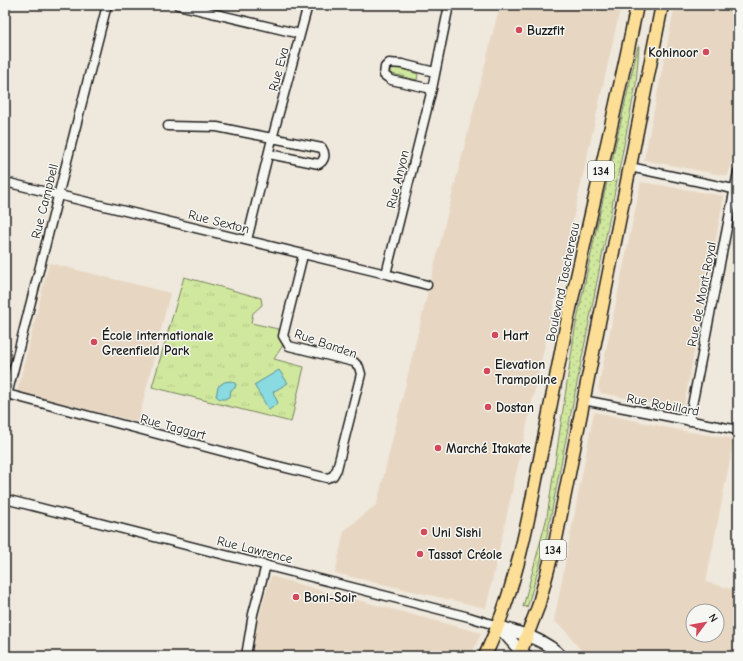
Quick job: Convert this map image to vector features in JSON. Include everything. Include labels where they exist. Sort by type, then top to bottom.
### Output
[{"type":"main road","name":"Boulevard Taschereau","points":[[485,656],[498,626],[510,589],[528,520],[580,262],[615,110],[637,5]]},
{"type":"main road","name":"134","points":[[522,655],[527,636],[538,607],[553,552],[662,5]]},
{"type":"main road","points":[[498,626],[527,636],[550,647],[560,656]]},
{"type":"main road","points":[[498,626],[522,655]]},
{"type":"street","name":"Rue Campbell","points":[[6,398],[107,5]]},
{"type":"street","points":[[178,5],[300,34]]},
{"type":"street","name":"Rue Eva","points":[[247,240],[308,5]]},
{"type":"street","name":"Rue Anyon","points":[[386,274],[432,90],[449,5]]},
{"type":"street","points":[[432,90],[391,80],[384,74],[385,67],[389,63],[402,64],[436,72]]},
{"type":"street","points":[[168,126],[217,127],[272,139],[284,140],[322,148],[325,158],[320,164],[269,154]]},
{"type":"street","points":[[630,167],[736,189]]},
{"type":"street","name":"Rue de Mont-Royal","points":[[689,421],[736,189],[738,172]]},
{"type":"street","name":"Rue Sexton","points":[[5,182],[427,285]]},
{"type":"street","name":"Rue Barden","points":[[303,255],[282,336],[289,346],[354,362],[359,367],[361,374],[337,469],[333,476]]},
{"type":"street","name":"Rue Taggart","points":[[6,398],[327,478],[333,476]]},
{"type":"street","name":"Rue Robillard","points":[[583,400],[738,430]]},
{"type":"street","name":"Rue Lawrence","points":[[5,499],[469,617],[498,626]]},
{"type":"street","points":[[246,656],[253,614],[266,565]]},
{"type":"shaded area","points":[[500,5],[621,5],[486,608],[335,573],[344,531],[377,504],[429,287]]},
{"type":"shaded area","points":[[675,5],[738,5],[738,125],[728,176],[644,160]]},
{"type":"shaded area","points":[[641,182],[724,196],[684,405],[679,408],[601,393],[598,389]]},
{"type":"shaded area","name":"École internationale Greenfield Park","points":[[49,263],[170,293],[138,422],[17,392]]},
{"type":"shaded area","points":[[594,412],[683,431],[734,439],[706,582],[738,591],[738,656],[585,656],[566,631],[554,621]]},
{"type":"shaded area","points":[[271,576],[481,633],[471,656],[247,656]]},
{"type":"green space","points":[[638,46],[636,84],[544,550],[527,608],[526,606],[523,607],[547,517],[575,329]]},
{"type":"green space","points":[[395,67],[418,74],[417,80],[392,74],[390,70]]},
{"type":"green space","points":[[184,277],[261,298],[262,305],[253,313],[251,323],[278,329],[285,342],[274,359],[304,367],[291,422],[152,387]]},
{"type":"water","points":[[279,370],[288,383],[273,392],[278,403],[269,410],[254,385]]},
{"type":"water","points":[[231,381],[236,384],[235,388],[231,390],[230,396],[225,399],[220,399],[216,396],[218,387],[224,382]]},
{"type":"place","name":"Buzzfit","points":[[519,30]]},
{"type":"place","name":"Kohinoor","points":[[706,52]]},
{"type":"place","name":"Hart","points":[[495,335]]},
{"type":"place","name":"École internationale Greenfield Park","points":[[94,342]]},
{"type":"place","name":"Elevation Trampoline","points":[[487,371]]},
{"type":"place","name":"Dostan","points":[[488,407]]},
{"type":"place","name":"Marché Itakate","points":[[438,448]]},
{"type":"place","name":"Uni Sishi","points":[[424,532]]},
{"type":"place","name":"Tassot Créole","points":[[420,554]]},
{"type":"place","name":"Boni-Soir","points":[[296,597]]}]
